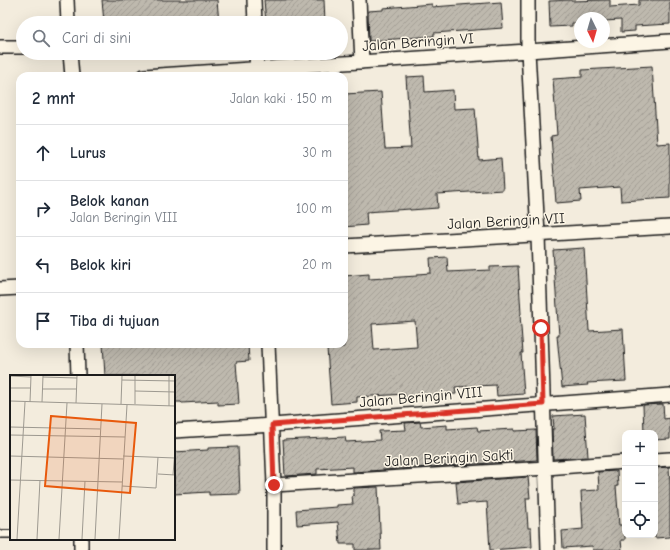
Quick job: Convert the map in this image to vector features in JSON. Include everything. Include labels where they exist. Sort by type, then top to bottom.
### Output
[{"type":"street","points":[[67,0],[68,16]]},
{"type":"street","points":[[254,0],[255,16]]},
{"type":"street","points":[[359,0],[362,62]]},
{"type":"street","points":[[528,0],[528,51],[538,235],[548,550]]},
{"type":"street","name":"Jalan Beringin VI","points":[[257,72],[362,62],[670,41]]},
{"type":"street","points":[[0,47],[16,47]]},
{"type":"street","points":[[71,60],[72,72]]},
{"type":"street","points":[[256,60],[257,72]]},
{"type":"street","name":"Jalan Beringin VII","points":[[348,246],[670,227]]},
{"type":"street","points":[[0,290],[16,288]]},
{"type":"street","points":[[78,348],[78,375]]},
{"type":"street","points":[[268,348],[274,485],[274,550]]},
{"type":"street","name":"Jalan Beringin VIII","points":[[175,431],[670,395]]},
{"type":"street","points":[[658,460],[670,459]]},
{"type":"street","name":"Jalan Beringin Sakti","points":[[274,485],[622,462]]},
{"type":"building","points":[[102,0],[217,0],[218,16],[188,16],[103,16]]},
{"type":"building","points":[[264,0],[324,0],[325,16],[265,16]]},
{"type":"building","points":[[610,0],[610,7],[639,5],[639,0],[670,0],[670,24],[635,26],[635,31],[621,32],[621,20],[610,21],[610,12],[574,12],[574,23],[572,23],[572,26],[550,27],[549,1]]},
{"type":"building","points":[[501,2],[503,28],[434,33],[434,36],[369,41],[368,11],[383,10],[383,8],[432,4],[432,7]]},
{"type":"building","points":[[652,66],[657,144],[670,143],[670,198],[621,201],[620,187],[580,190],[581,201],[556,203],[551,136],[557,135],[553,79],[582,77],[582,70]]},
{"type":"building","points":[[424,76],[425,92],[453,90],[454,109],[475,108],[479,160],[501,158],[503,190],[437,194],[438,208],[366,212],[367,225],[348,227],[348,94],[381,92],[385,149],[411,148],[406,77]]},
{"type":"building","points":[[584,248],[589,331],[623,329],[626,381],[587,383],[588,385],[562,387],[557,336],[559,336],[553,250]]},
{"type":"building","points":[[447,257],[448,272],[490,270],[490,267],[518,266],[524,394],[497,396],[496,385],[455,387],[456,394],[405,397],[405,394],[357,397],[357,402],[331,404],[327,348],[348,348],[348,276],[369,274],[369,279],[417,276],[417,274],[431,273],[430,258]],"holes":[[[415,321],[417,347],[374,350],[372,324]]]},
{"type":"building","points":[[103,348],[248,348],[249,361],[236,362],[239,404],[218,405],[218,401],[175,402],[175,375],[105,375]]},
{"type":"building","points":[[663,404],[664,419],[670,418],[670,439],[658,440],[658,430],[644,430],[643,405]]},
{"type":"building","points":[[585,414],[588,457],[553,459],[553,416]]},
{"type":"building","points":[[420,422],[421,427],[447,425],[447,429],[477,427],[478,431],[514,429],[514,431],[536,430],[537,460],[353,472],[353,467],[317,469],[317,474],[285,476],[283,440],[345,437],[346,442],[380,440],[379,431],[406,430],[405,423]]},
{"type":"building","points":[[238,447],[240,494],[209,495],[209,492],[175,494],[175,452],[208,450],[208,448]]},
{"type":"building","points":[[669,467],[670,537],[658,538],[658,468]]},
{"type":"building","points":[[617,471],[618,486],[616,486],[619,525],[622,525],[622,538],[625,538],[625,540],[621,540],[622,550],[593,550],[592,546],[563,548],[562,531],[583,529],[581,491],[599,490],[598,472]]},
{"type":"building","points":[[528,477],[530,498],[526,498],[528,528],[531,528],[532,547],[490,550],[487,502],[458,504],[456,482]]},
{"type":"building","points":[[378,487],[381,550],[355,550],[355,544],[340,544],[338,522],[297,525],[296,510],[337,507],[337,505],[353,504],[352,496],[354,495],[354,488]]},
{"type":"route","points":[[274,485],[272,425],[543,404],[541,328]]}]
